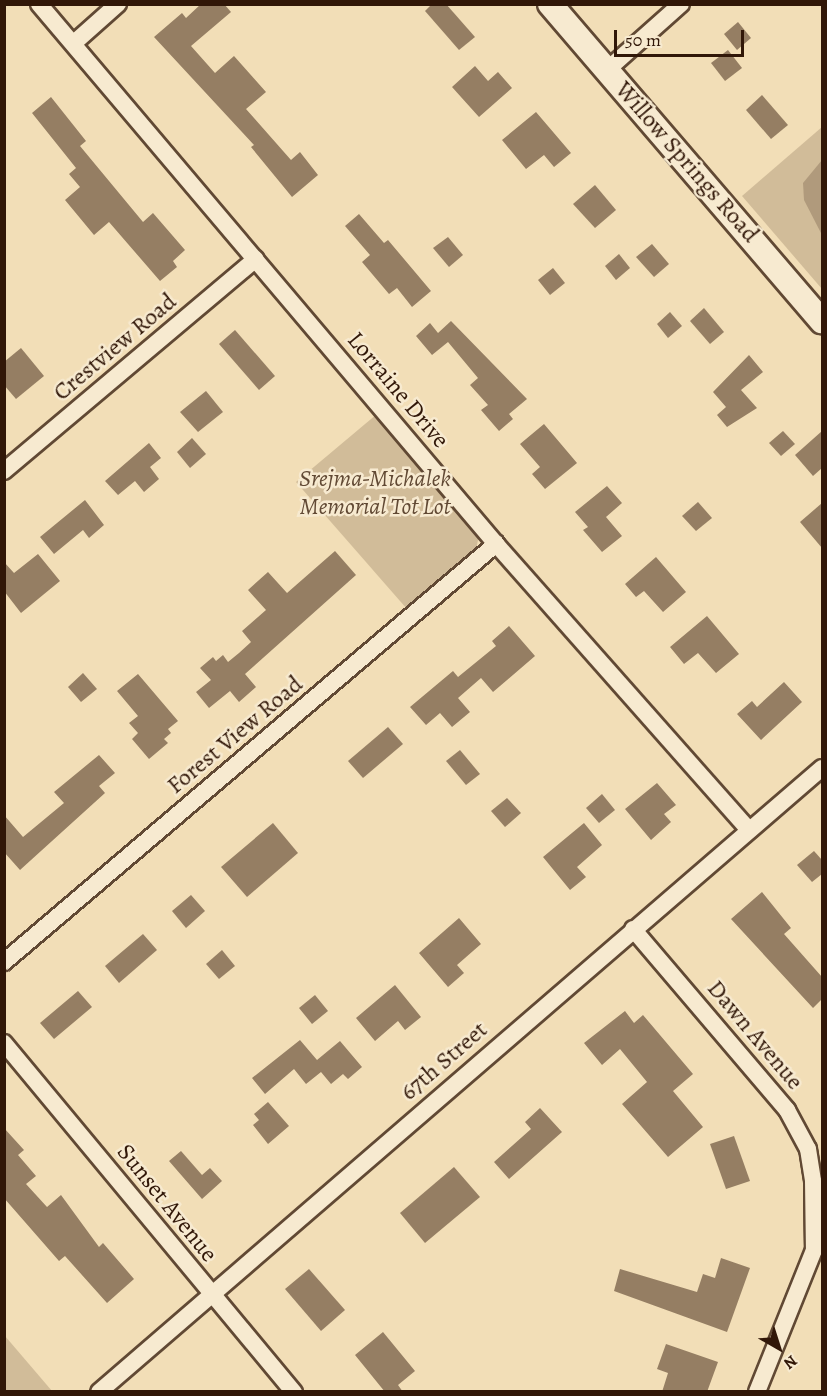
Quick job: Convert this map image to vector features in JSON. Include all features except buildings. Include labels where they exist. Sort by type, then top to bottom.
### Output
[{"type":"main road","name":"Willow Springs Road","points":[[550,4],[822,321]]},
{"type":"street","name":"Lorraine Drive","points":[[39,4],[496,544],[749,830]]},
{"type":"street","points":[[74,43],[118,4]]},
{"type":"street","points":[[607,70],[681,4]]},
{"type":"street","name":"Crestview Road","points":[[4,471],[256,259]]},
{"type":"street","name":"Forest View Road","points":[[4,962],[496,544]]},
{"type":"street","name":"67th Street","points":[[99,1392],[822,768]]},
{"type":"street","name":"Dawn Avenue","points":[[633,929],[787,1110],[808,1149],[813,1181],[814,1250],[757,1392]]},
{"type":"street","name":"Sunset Avenue","points":[[4,1043],[294,1392]]},
{"type":"green space","points":[[822,127],[822,289],[742,196]]},
{"type":"green space","name":"Srejma-Michalek Memorial Tot Lot","points":[[377,414],[479,535],[476,550],[407,609],[296,482]]},
{"type":"green space","points":[[5,1336],[52,1391],[5,1391]]},
{"type":"shaded area","points":[[822,160],[822,235],[804,200],[803,183]]}]
